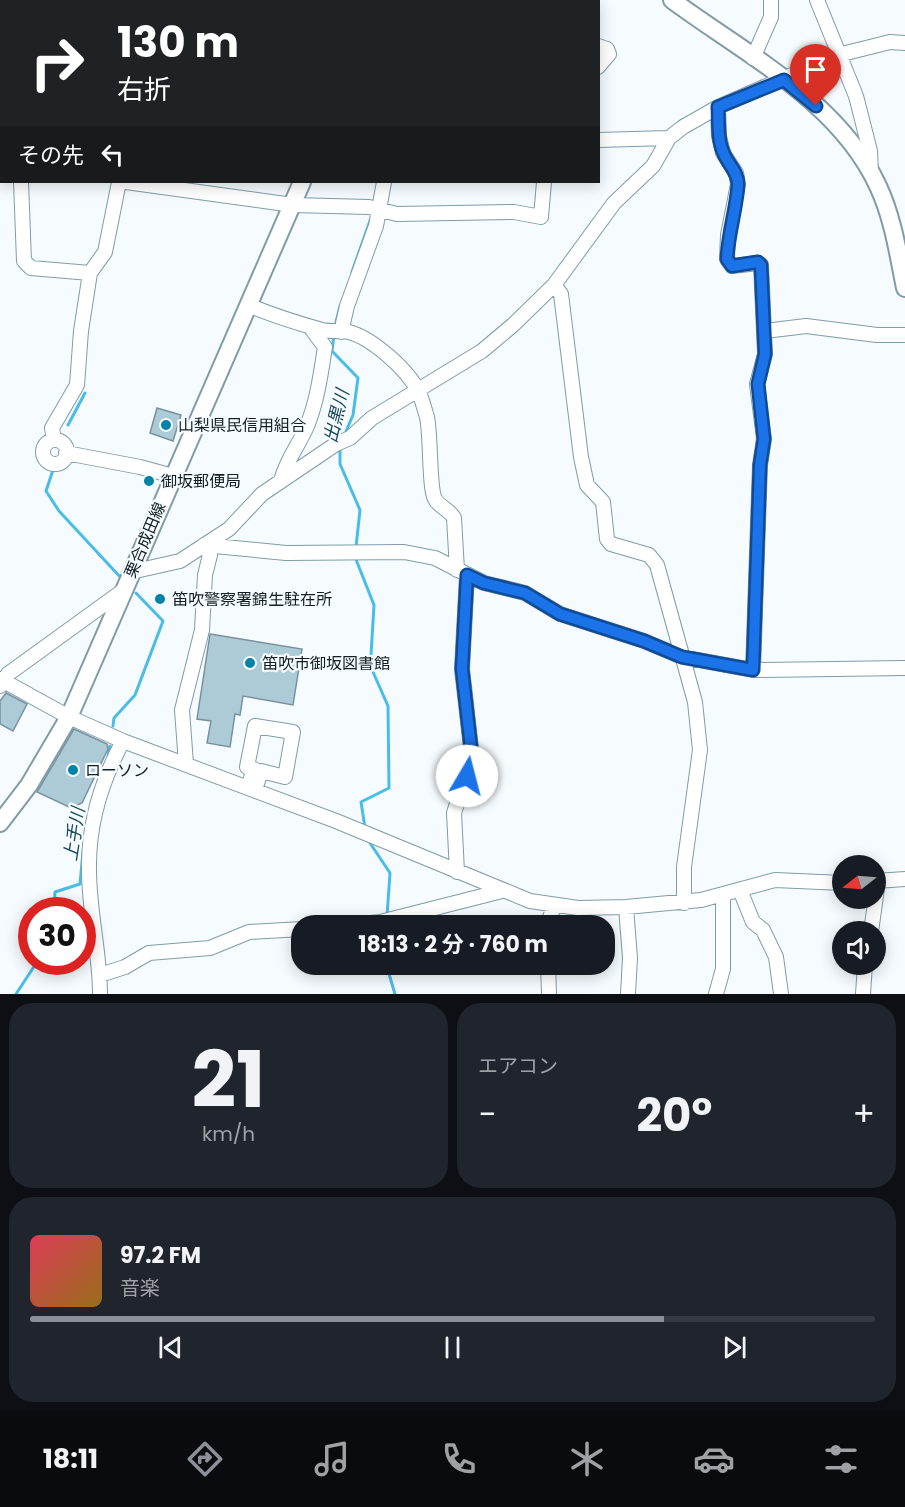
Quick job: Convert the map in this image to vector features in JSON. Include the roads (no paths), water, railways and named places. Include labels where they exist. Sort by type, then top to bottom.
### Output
[{"type":"main road","points":[[672,0],[784,80],[841,129],[872,173],[893,229],[905,288]]},
{"type":"main road","name":"栗合成田線","points":[[0,823],[29,785],[69,717],[302,183]]},
{"type":"street","points":[[753,58],[771,17],[771,0]]},
{"type":"street","points":[[817,0],[862,117],[870,151],[872,173]]},
{"type":"street","points":[[131,572],[180,561],[229,529],[262,494],[342,442],[372,418],[482,351],[554,285],[614,203],[653,166],[669,138],[718,107],[838,55],[890,42],[905,43]]},
{"type":"street","points":[[600,47],[607,49],[609,54],[600,65]]},
{"type":"street","points":[[718,107],[719,136],[723,153],[736,173],[738,183],[728,235],[727,259],[732,266],[758,262],[761,265],[765,354],[758,384],[764,439],[760,465],[753,670]]},
{"type":"street","points":[[600,140],[669,138]]},
{"type":"street","points":[[21,183],[24,261],[31,268],[90,273]]},
{"type":"street","points":[[54,440],[52,429],[77,385],[81,331],[90,273],[105,252],[119,183]]},
{"type":"street","points":[[133,183],[292,205],[374,208],[397,214],[488,211],[514,212],[541,217],[544,183]]},
{"type":"street","points":[[334,332],[347,306],[376,226],[374,208],[384,183]]},
{"type":"street","points":[[554,285],[561,294],[571,363],[579,446],[587,485],[603,502],[607,539],[611,544],[649,555],[657,565],[695,702],[700,750],[684,867],[684,903]]},
{"type":"street","points":[[248,305],[310,327],[371,341],[407,375],[418,390],[427,419],[432,454],[432,491],[435,499],[451,511],[454,518],[462,573],[462,669],[471,748],[470,766],[454,813],[457,872]]},
{"type":"street","points":[[765,331],[806,326],[877,335],[905,335]]},
{"type":"street","points":[[281,481],[288,459],[309,418],[323,362],[325,348],[310,327]]},
{"type":"street","points":[[54,440],[63,443],[66,453],[60,463],[48,462],[43,451],[46,443],[54,440]]},
{"type":"street","points":[[66,453],[140,467],[173,476]]},
{"type":"street","points":[[204,545],[286,553],[423,555],[484,583],[525,593],[560,614],[644,641],[682,657],[753,670],[905,668]]},
{"type":"street","points":[[186,764],[182,710],[204,614],[204,587],[210,555],[204,545]]},
{"type":"street","points":[[124,590],[8,674],[1,682],[69,717],[123,741],[359,831],[502,891],[554,906],[626,907],[684,903],[775,880],[832,883]]},
{"type":"street","points":[[255,726],[293,732],[285,777],[261,771],[252,789],[254,769],[247,767],[255,726]]},
{"type":"street","points":[[99,994],[100,975],[88,866],[97,802],[103,782],[123,741]]},
{"type":"street","points":[[886,880],[905,879]]},
{"type":"street","points":[[740,890],[753,922],[763,930],[776,957],[780,994]]},
{"type":"street","points":[[409,915],[502,891]]},
{"type":"street","points":[[716,994],[723,969],[723,894]]},
{"type":"street","points":[[551,915],[554,906]]},
{"type":"street","points":[[626,907],[630,958],[628,994]]},
{"type":"street","points":[[100,975],[125,967],[149,953],[210,948],[249,932],[291,930]]},
{"type":"street","points":[[548,975],[549,994]]},
{"type":"street","points":[[863,994],[864,975]]},
{"type":"waterway","name":"出黒川","points":[[352,272],[371,218]]},
{"type":"waterway","name":"出黒川","points":[[335,326],[340,306]]},
{"type":"waterway","name":"出黒川","points":[[334,335],[332,351],[358,378],[353,415],[344,436]]},
{"type":"waterway","name":"上手川","points":[[68,425],[85,393]]},
{"type":"waterway","name":"出黒川","points":[[340,447],[340,464],[360,510],[356,547]]},
{"type":"waterway","name":"上手川","points":[[53,470],[46,491],[59,511],[122,579]]},
{"type":"waterway","name":"出黒川","points":[[355,557],[374,605],[371,655],[373,672],[388,706],[389,788],[361,802],[365,828]]},
{"type":"waterway","name":"上手川","points":[[113,726],[114,718],[135,695],[163,621],[136,593]]},
{"type":"waterway","name":"上手川","points":[[108,756],[110,746]]},
{"type":"waterway","name":"出黒川","points":[[368,840],[390,873],[387,915]]},
{"type":"waterway","name":"上手川","points":[[55,897],[55,892],[80,884],[83,852]]},
{"type":"waterway","name":"上手川","points":[[16,994],[28,975]]},
{"type":"waterway","name":"出黒川","points":[[389,975],[395,994]]},
{"type":"place","name":"山梨県民信用組合","points":[[166,425]]},
{"type":"place","name":"御坂郵便局","points":[[149,481]]},
{"type":"place","name":"笛吹警察署錦生駐在所","points":[[160,599]]},
{"type":"place","name":"笛吹市御坂図書館","points":[[250,663]]},
{"type":"place","name":"ローソン","points":[[73,770]]}]
